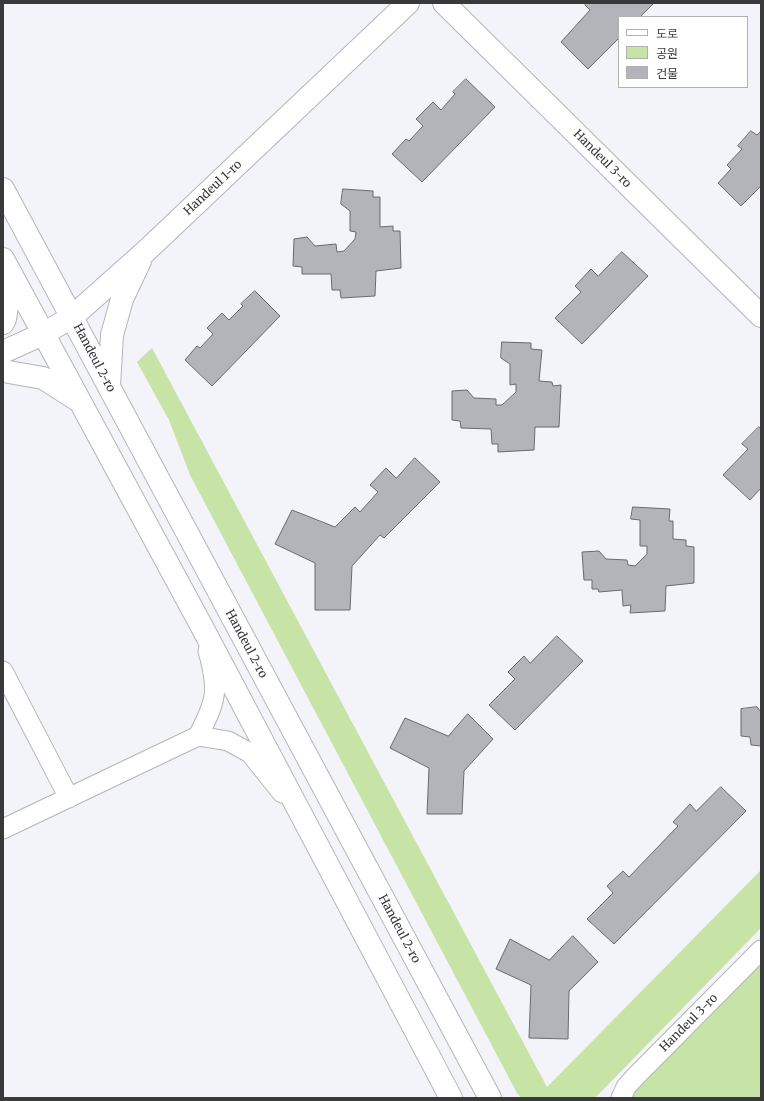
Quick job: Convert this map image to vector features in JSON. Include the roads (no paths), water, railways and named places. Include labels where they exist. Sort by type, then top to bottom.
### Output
[{"type":"street","name":"Handeul 1-ro","points":[[3,352],[43,334],[72,317],[145,252],[408,3]]},
{"type":"street","name":"Handeul 3-ro","points":[[444,3],[761,316]]},
{"type":"street","name":"Handeul 2-ro","points":[[3,189],[490,1098]]},
{"type":"street","points":[[109,386],[112,336],[122,299],[145,252]]},
{"type":"street","points":[[3,323],[5,319],[7,267]]},
{"type":"street","points":[[7,267],[201,625],[310,834],[451,1098]]},
{"type":"street","points":[[3,371],[43,378],[80,401]]},
{"type":"street","points":[[198,736],[216,698],[216,677],[201,625]]},
{"type":"street","points":[[3,671],[69,798]]},
{"type":"street","points":[[3,829],[198,736],[228,741],[250,753],[276,784],[310,834]]},
{"type":"street","name":"Handeul 3-ro","points":[[621,1098],[626,1087],[634,1078],[761,950]]}]
